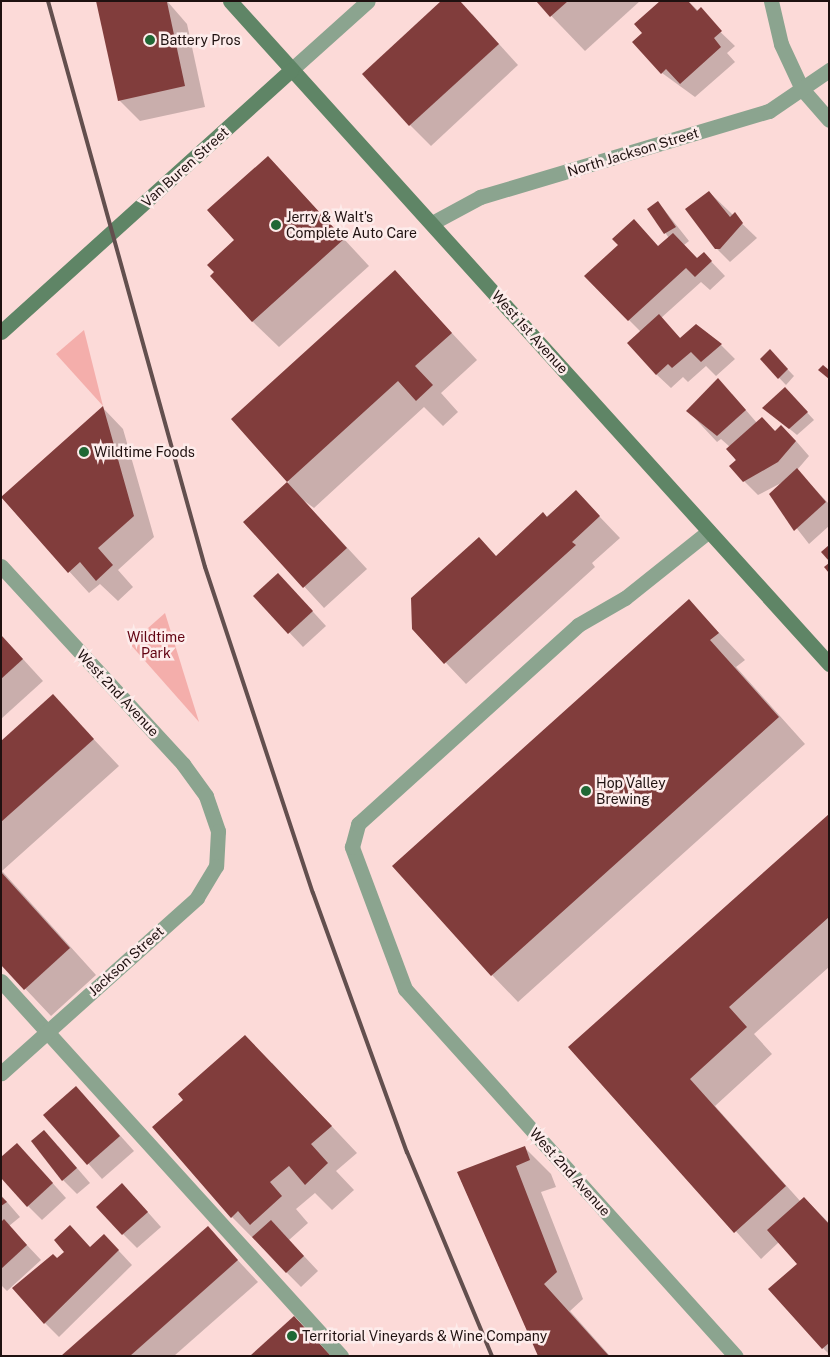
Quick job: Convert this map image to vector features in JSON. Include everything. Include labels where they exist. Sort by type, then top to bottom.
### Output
[{"type":"street","name":"West 1st Avenue","points":[[230,1],[829,664]]},
{"type":"street","name":"Van Buren Street","points":[[1,332],[368,1]]},
{"type":"street","points":[[771,1],[781,44],[802,89],[829,120]]},
{"type":"street","name":"North Jackson Street","points":[[432,223],[480,197],[769,112],[829,70]]},
{"type":"street","name":"West 2nd Avenue","points":[[709,531],[625,598],[578,625],[358,824],[352,847],[405,989],[735,1356]]},
{"type":"street","name":"West 2nd Avenue","points":[[1,566],[183,764],[206,796],[218,831]]},
{"type":"street","name":"Jackson Street","points":[[1,1074],[197,898],[216,866],[218,831]]},
{"type":"street","points":[[1,981],[341,1356]]},
{"type":"green space","points":[[84,330],[103,406],[56,354]]},
{"type":"green space","name":"Wildtime Park","points":[[165,613],[199,722],[130,644]]},
{"type":"building","points":[[96,1],[167,2],[185,86],[118,101]]},
{"type":"building","points":[[441,1],[460,1],[499,44],[409,126],[362,74]]},
{"type":"building","points":[[536,1],[568,1],[550,17]]},
{"type":"building","points":[[660,1],[688,1],[697,11],[701,7],[722,31],[714,38],[721,47],[680,84],[666,69],[661,74],[632,42],[642,33],[634,24]]},
{"type":"building","name":"Jerry & Walt's Complete Auto Care","points":[[268,156],[344,239],[252,322],[210,276],[214,272],[207,265],[234,240],[207,210]]},
{"type":"building","points":[[709,191],[730,217],[735,212],[743,223],[720,249],[715,249],[685,209]]},
{"type":"building","points":[[658,201],[676,227],[664,234],[647,209]]},
{"type":"building","points":[[634,219],[658,246],[673,233],[697,258],[704,252],[712,261],[695,277],[686,268],[628,321],[584,276],[618,245],[612,239]]},
{"type":"building","points":[[395,270],[452,333],[415,366],[433,385],[416,401],[398,381],[287,482],[231,419]]},
{"type":"building","points":[[659,314],[680,338],[696,324],[722,344],[701,362],[691,352],[672,368],[668,364],[656,375],[627,343]]},
{"type":"building","points":[[770,349],[788,369],[778,379],[760,359]]},
{"type":"building","points":[[823,365],[829,370],[829,379],[818,370]]},
{"type":"building","points":[[718,378],[746,410],[717,436],[686,411]]},
{"type":"building","points":[[785,387],[808,412],[789,429],[762,408]]},
{"type":"building","name":"Wildtime Foods","points":[[103,406],[134,516],[98,548],[113,565],[96,581],[80,562],[68,573],[1,497]]},
{"type":"building","points":[[762,417],[775,431],[781,425],[796,441],[778,462],[743,482],[729,466],[736,460],[726,449]]},
{"type":"building","points":[[797,468],[826,502],[794,531],[769,494]]},
{"type":"building","points":[[287,482],[347,548],[303,588],[243,522]]},
{"type":"building","points":[[576,490],[600,516],[572,542],[576,545],[444,664],[412,629],[411,598],[479,537],[496,556],[543,512],[547,517]]},
{"type":"building","points":[[829,545],[829,561],[821,552]]},
{"type":"building","points":[[829,563],[829,573],[824,567]]},
{"type":"building","points":[[278,573],[313,611],[288,634],[253,596]]},
{"type":"building","name":"Hop Valley Brewing","points":[[689,599],[719,633],[710,640],[779,717],[491,976],[392,866]]},
{"type":"building","points":[[1,635],[23,659],[1,679]]},
{"type":"building","points":[[53,694],[94,739],[1,822],[1,741]]},
{"type":"building","points":[[829,814],[829,917],[729,1007],[747,1027],[690,1079],[786,1186],[734,1233],[568,1047]]},
{"type":"building","points":[[1,872],[70,948],[24,990],[1,965]]},
{"type":"building","points":[[245,1035],[332,1126],[311,1144],[328,1163],[305,1185],[289,1166],[270,1182],[282,1196],[250,1225],[238,1211],[231,1218],[152,1127],[183,1100],[178,1094]]},
{"type":"building","points":[[76,1086],[120,1136],[87,1165],[43,1115]]},
{"type":"building","points":[[44,1130],[77,1168],[62,1181],[31,1141]]},
{"type":"building","points":[[17,1143],[53,1183],[27,1207],[1,1178],[1,1157]]},
{"type":"building","points":[[525,1146],[530,1160],[516,1166],[557,1272],[544,1284],[609,1356],[538,1356],[457,1172]]},
{"type":"building","points":[[122,1183],[148,1212],[122,1235],[96,1207]]},
{"type":"building","points":[[1,1196],[7,1202],[1,1206]]},
{"type":"building","points":[[804,1197],[829,1224],[829,1343],[822,1349],[768,1289],[797,1264],[767,1230]]},
{"type":"building","points":[[4,1219],[27,1245],[1,1269],[1,1222]]},
{"type":"building","points":[[271,1220],[304,1256],[286,1273],[252,1237]]},
{"type":"building","points":[[70,1225],[90,1247],[104,1234],[119,1250],[44,1324],[12,1288],[53,1254],[57,1258],[64,1252],[54,1240]]},
{"type":"building","points":[[208,1226],[238,1260],[130,1356],[61,1356]]},
{"type":"building","name":"Territorial Vineyards & Wine Company","points":[[294,1316],[331,1356],[250,1356]]},
{"type":"railway","points":[[48,1],[205,567],[313,893],[407,1152],[492,1356]]},
{"type":"place","name":"Battery Pros","points":[[150,40]]},
{"type":"place","name":"Jerry & Walt's Complete Auto Care","points":[[276,225]]},
{"type":"place","name":"Wildtime Foods","points":[[84,452]]},
{"type":"place","name":"Hop Valley Brewing","points":[[586,791]]},
{"type":"place","name":"Territorial Vineyards & Wine Company","points":[[292,1336]]}]
